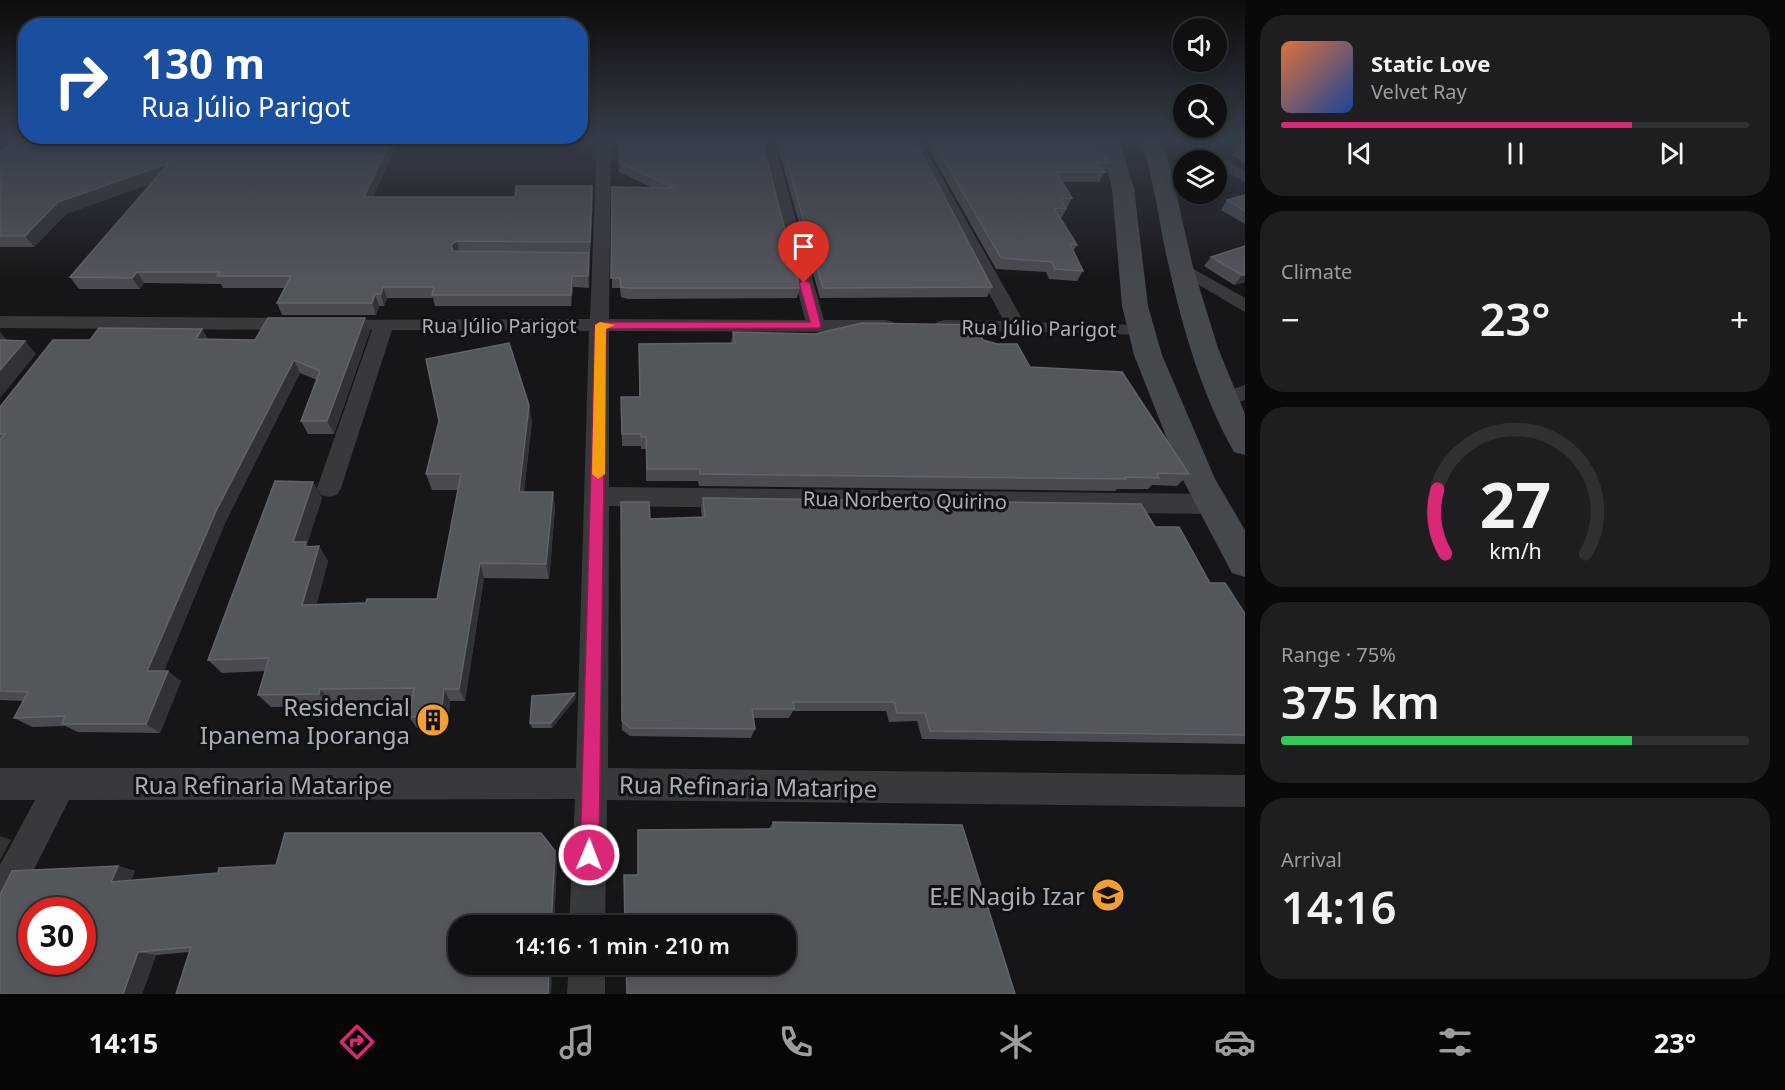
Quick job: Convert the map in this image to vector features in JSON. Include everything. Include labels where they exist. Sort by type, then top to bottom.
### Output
[{"type":"main road","points":[[1123,187],[1130,263],[1148,355],[1200,482],[1245,562]]},
{"type":"main road","points":[[1163,187],[1181,267],[1234,396],[1245,444]]},
{"type":"street","points":[[588,915],[598,496],[602,187]]},
{"type":"street","points":[[779,187],[816,325]]},
{"type":"street","points":[[940,187],[1017,327]]},
{"type":"street","points":[[1181,267],[1245,306]]},
{"type":"street","name":"Rua Júlio Parigot","points":[[0,322],[816,325],[1142,331]]},
{"type":"street","points":[[61,339],[75,322]]},
{"type":"street","points":[[328,488],[384,324]]},
{"type":"street","name":"Rua Norberto Quirino","points":[[598,496],[1212,504]]},
{"type":"street","points":[[0,901],[61,783]]},
{"type":"street","name":"Rua Refinaria Mataripe","points":[[0,784],[591,784],[1245,791]]},
{"type":"street","points":[[586,975],[586,994]]},
{"type":"building","points":[[0,187],[100,187],[58,202],[25,236],[0,236]]},
{"type":"building","points":[[148,187],[368,187],[364,197],[515,197],[516,187],[592,187],[590,242],[457,241],[451,245],[453,251],[589,253],[588,276],[572,276],[571,295],[432,295],[434,287],[383,287],[381,294],[375,294],[372,303],[277,303],[291,276],[217,276],[220,272],[137,272],[132,278],[70,277]]},
{"type":"building","points":[[612,187],[774,187],[800,288],[621,287],[620,278],[611,278]]},
{"type":"building","points":[[794,187],[939,187],[992,287],[823,288]]},
{"type":"building","points":[[960,187],[1065,187],[1072,198],[1061,199],[1066,209],[1054,208],[1077,245],[1070,244],[1083,271],[1055,269],[1052,262],[1001,258]]},
{"type":"building","points":[[1245,195],[1245,211],[1227,200]]},
{"type":"building","points":[[1245,246],[1245,275],[1211,257]]},
{"type":"building","points":[[268,318],[365,318],[327,421],[301,421],[320,371],[294,360],[216,511],[147,671],[168,671],[146,724],[62,724],[65,716],[14,718],[28,692],[0,691],[0,440],[5,434],[0,434],[0,407],[53,340],[90,340],[99,328],[202,329],[196,339],[255,340]]},
{"type":"building","points":[[862,323],[976,325],[983,340],[997,344],[1017,344],[1030,367],[1122,372],[1189,474],[1157,473],[1159,478],[1125,477],[1126,479],[700,474],[700,469],[647,469],[646,437],[641,437],[641,434],[622,434],[621,397],[640,397],[639,344],[735,343],[733,332],[815,334]]},
{"type":"building","points":[[0,340],[25,341],[0,370]]},
{"type":"building","points":[[509,343],[529,405],[519,492],[553,492],[546,564],[480,563],[459,689],[444,689],[441,716],[409,717],[414,688],[320,689],[319,694],[258,695],[269,658],[208,660],[275,481],[313,482],[293,542],[306,542],[305,547],[319,546],[302,605],[366,603],[367,599],[437,599],[461,474],[426,474],[439,421],[426,359]]},
{"type":"building","points":[[703,498],[1141,504],[1155,527],[1179,527],[1210,583],[1225,583],[1245,614],[1245,735],[930,731],[925,713],[897,713],[894,702],[793,702],[794,709],[752,709],[755,729],[630,728],[622,721],[621,502],[649,502],[650,519],[705,517]]},
{"type":"building","points":[[575,693],[551,723],[530,723],[532,696]]},
{"type":"building","points":[[773,822],[962,825],[1015,994],[627,994],[626,975],[796,975],[796,915],[625,915],[624,875],[638,875],[638,830],[774,829]]},
{"type":"building","points":[[285,833],[541,833],[555,851],[552,915],[448,915],[448,975],[549,975],[548,994],[176,994],[191,947],[138,952],[123,994],[0,994],[0,895],[12,871],[118,866],[111,882],[218,873],[219,868],[276,865]]},
{"type":"slow traffic","points":[[598,474],[600,325],[609,325]]},
{"type":"place","name":"Residencial Ipanema Iporanga","points":[[433,720]]},
{"type":"place","name":"E.E Nagib Izar","points":[[1108,895]]},
{"type":"route","points":[[589,855],[595,675],[600,325],[816,325],[804,283]]}]
